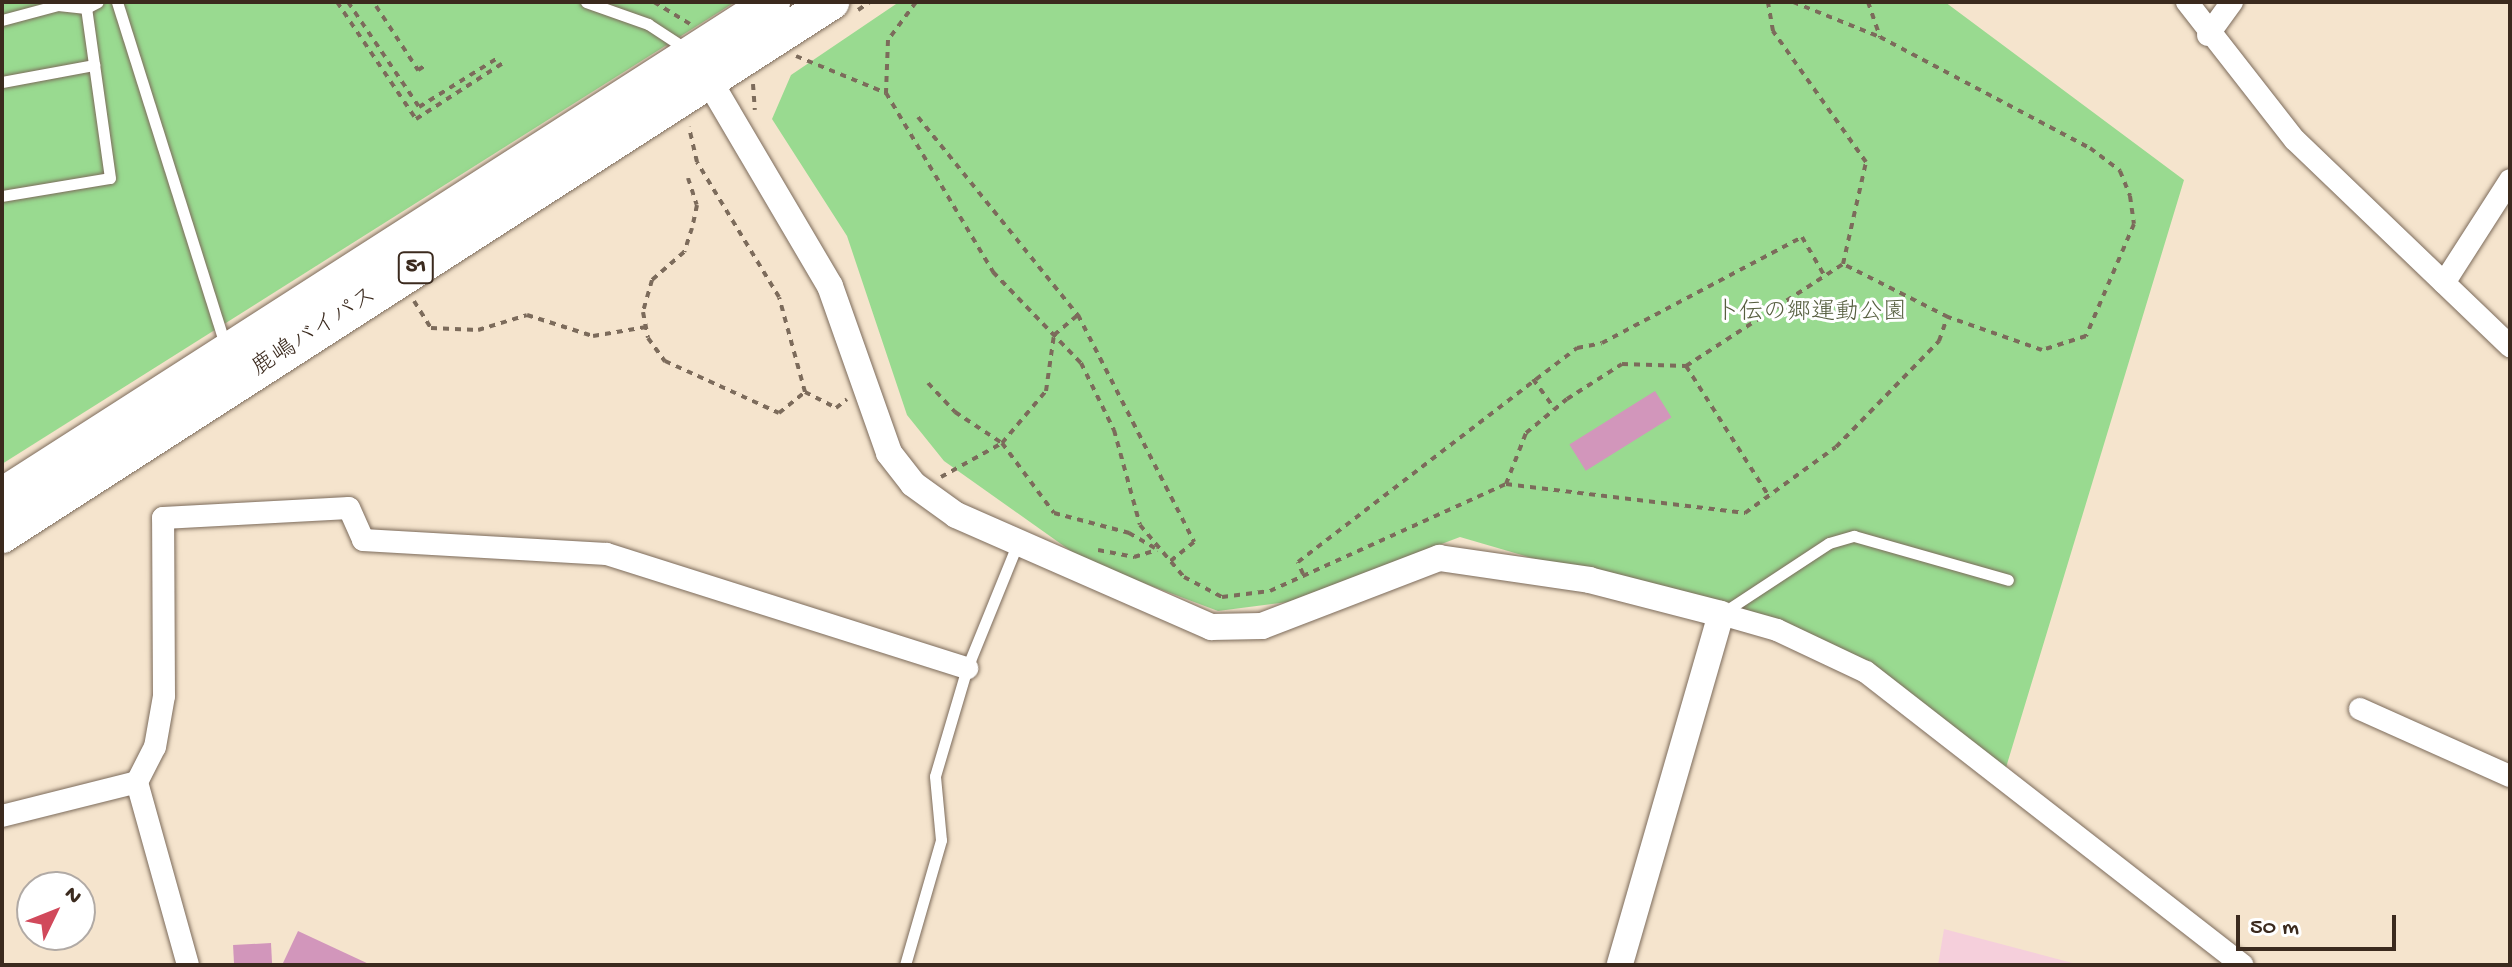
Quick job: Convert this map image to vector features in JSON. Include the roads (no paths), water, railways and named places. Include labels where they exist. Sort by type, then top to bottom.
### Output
[{"type":"highway","name":"鹿嶋バイパス","points":[[2,535],[772,2]]},
{"type":"highway","name":"鹿嶋バイパス","points":[[2,496],[225,351],[698,53],[839,9]]},
{"type":"street","points":[[2187,2],[2208,35],[2295,140],[2510,346]]},
{"type":"street","points":[[2208,35],[2232,2]]},
{"type":"street","points":[[698,53],[830,286],[889,453],[913,484],[1017,545],[1140,590],[1211,627],[1262,626],[1439,558],[1589,580],[1777,630],[1866,672],[2001,784],[2243,965]]},
{"type":"street","points":[[2444,283],[2510,180]]},
{"type":"street","points":[[188,965],[137,782],[155,747],[164,696],[163,518],[349,508],[363,540],[607,554],[967,668]]},
{"type":"street","points":[[1620,965],[1721,614]]},
{"type":"street","points":[[2360,709],[2510,776]]},
{"type":"street","points":[[2,816],[137,782]]},
{"type":"lane","points":[[2,20],[58,5],[86,8],[98,2]]},
{"type":"lane","points":[[117,2],[225,351]]},
{"type":"lane","points":[[586,2],[648,24],[698,53]]},
{"type":"lane","points":[[2,196],[110,178],[86,8]]},
{"type":"lane","points":[[2,82],[94,65]]},
{"type":"lane","points":[[1721,614],[1829,543],[1854,536],[2008,580]]},
{"type":"lane","points":[[905,965],[941,840],[935,776],[967,668],[1017,545]]},
{"type":"park label","name":"卜伝の郷運動公園","points":[[1811,314]]}]
